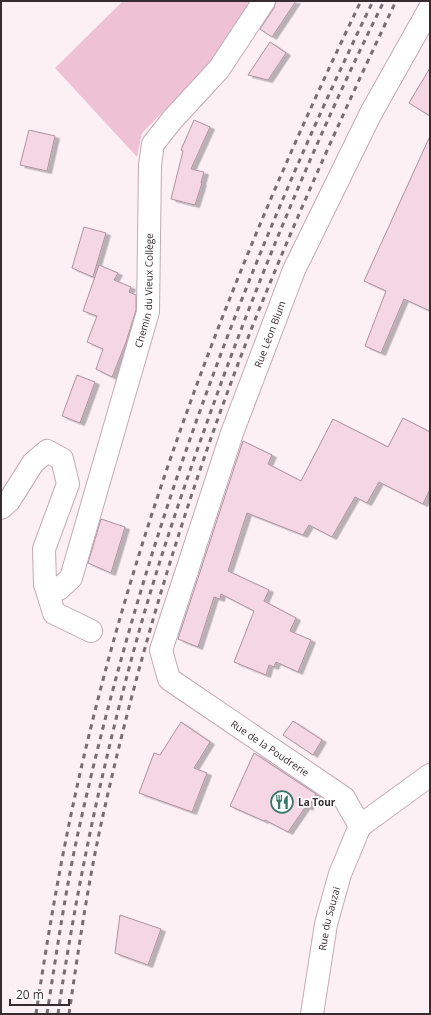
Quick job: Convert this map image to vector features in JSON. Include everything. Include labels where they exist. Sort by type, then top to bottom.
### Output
[{"type":"street","name":"Chemin du Vieux Collège","points":[[45,584],[59,588],[71,578],[148,312],[150,165],[153,144],[172,120],[219,70],[264,1]]},
{"type":"street","name":"Rue Léon Blum","points":[[169,679],[161,650],[232,433],[294,270],[371,113],[430,8]]},
{"type":"street","points":[[1,508],[9,501],[33,463],[47,451],[62,459],[68,484],[44,549],[45,584],[54,613],[91,631]]},
{"type":"street","name":"Rue de la Poudrerie","points":[[169,679],[344,798],[360,826]]},
{"type":"street","points":[[360,826],[430,775]]},
{"type":"street","name":"Rue du Sauzai","points":[[312,1014],[326,924],[340,874],[360,826]]},
{"type":"shaded area","points":[[123,1],[253,1],[209,65],[142,133],[137,157],[55,68]]},
{"type":"building","points":[[276,1],[296,1],[272,37],[260,29],[274,8]]},
{"type":"building","points":[[270,42],[286,53],[268,80],[248,75]]},
{"type":"building","points":[[430,68],[430,116],[409,103]]},
{"type":"building","points":[[194,120],[210,127],[191,169],[204,172],[195,205],[171,199],[183,151],[181,150]]},
{"type":"building","points":[[29,130],[55,136],[47,171],[20,165]]},
{"type":"building","points":[[430,136],[430,311],[404,299],[381,353],[365,346],[386,291],[364,281]]},
{"type":"building","points":[[84,227],[106,233],[93,277],[72,268]]},
{"type":"building","points":[[99,265],[118,273],[114,280],[131,287],[129,292],[136,295],[136,310],[126,342],[112,377],[96,369],[103,349],[87,342],[97,316],[83,311]]},
{"type":"building","points":[[77,375],[95,382],[80,423],[62,416]]},
{"type":"building","points":[[403,418],[430,432],[430,489],[423,504],[379,482],[367,503],[355,497],[332,537],[309,525],[303,535],[247,513],[228,571],[269,590],[264,601],[296,618],[290,631],[311,640],[298,672],[276,662],[274,667],[269,665],[266,675],[234,662],[254,611],[221,594],[220,599],[214,597],[198,647],[178,639],[243,441],[272,455],[268,464],[301,481],[333,419],[388,447]]},
{"type":"building","points":[[101,519],[125,527],[111,573],[88,563]]},
{"type":"building","points":[[293,721],[322,740],[313,755],[283,735]]},
{"type":"building","points":[[181,722],[210,742],[194,768],[207,773],[192,812],[139,793],[154,753],[160,755]]},
{"type":"building","points":[[254,753],[316,794],[308,808],[306,806],[288,832],[265,820],[264,821],[230,806]]},
{"type":"building","points":[[120,915],[161,929],[148,965],[115,953]]},
{"type":"railway","points":[[36,1014],[57,884],[84,756],[109,659],[137,562],[168,466],[238,277],[277,184],[361,1]]},
{"type":"railway","points":[[47,1014],[66,894],[80,824],[106,717],[135,611],[167,507],[202,404],[282,201],[326,100],[373,1]]},
{"type":"railway","points":[[58,1014],[73,921],[101,783],[135,646],[164,548],[220,386],[257,288],[339,95],[384,1]]},
{"type":"railway","points":[[69,1014],[79,944],[100,829],[130,702],[147,639],[185,514],[228,391],[268,288],[321,164],[396,1]]},
{"type":"place","name":"La Tour","points":[[282,802]]}]
